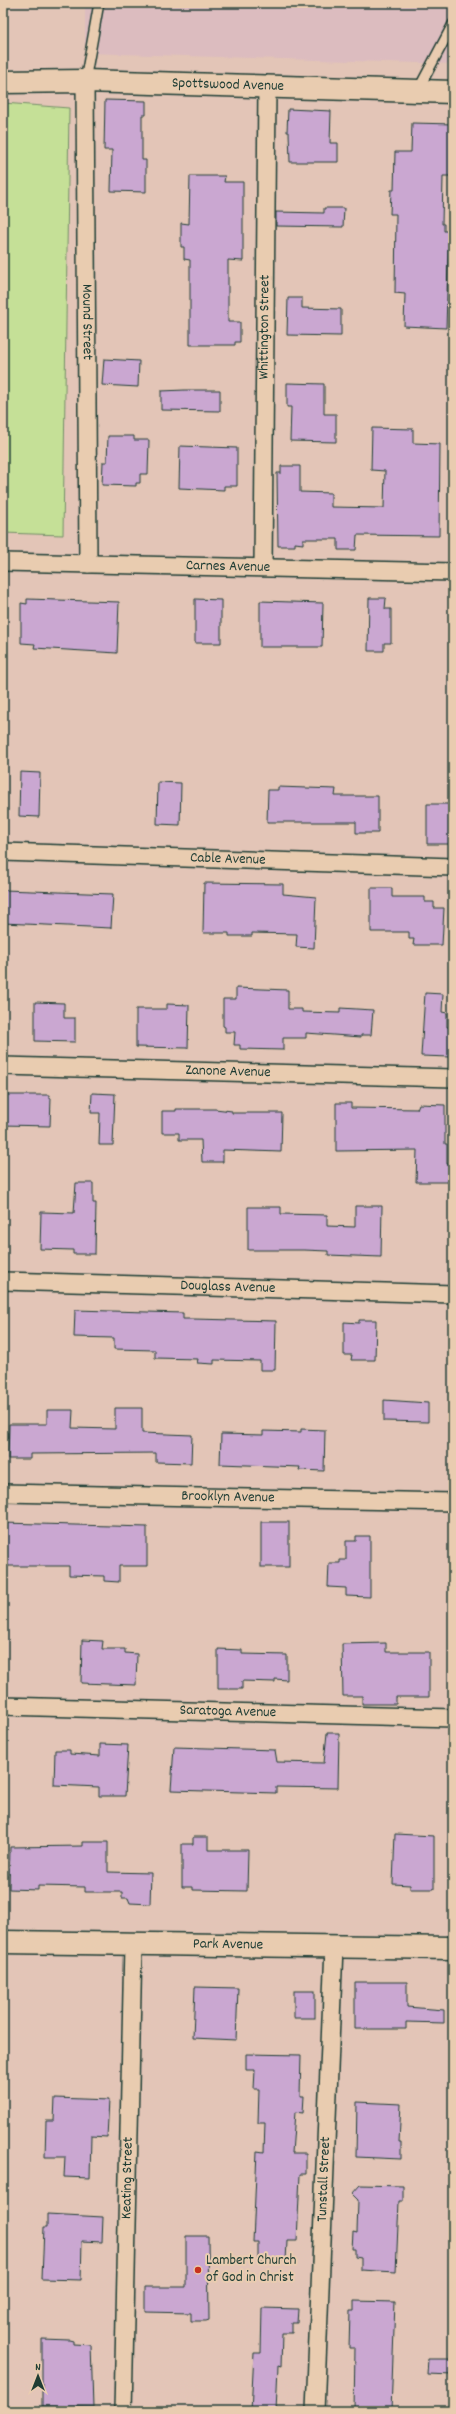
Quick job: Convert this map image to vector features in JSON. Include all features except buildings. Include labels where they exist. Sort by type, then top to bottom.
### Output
[{"type":"street","name":"Spottswood Avenue","points":[[3,82],[85,81],[453,92]]},
{"type":"street","name":"Mound Street","points":[[85,81],[88,564]]},
{"type":"street","name":"Whittington Street","points":[[263,567],[267,87]]},
{"type":"street","name":"Carnes Avenue","points":[[3,562],[453,572]]},
{"type":"street","name":"Cable Avenue","points":[[3,852],[453,868]]},
{"type":"street","name":"Zanone Avenue","points":[[3,1066],[453,1078]]},
{"type":"street","name":"Douglass Avenue","points":[[3,1281],[453,1294]]},
{"type":"street","name":"Brooklyn Avenue","points":[[3,1493],[453,1502]]},
{"type":"street","name":"Saratoga Avenue","points":[[3,1706],[453,1718]]},
{"type":"street","name":"Park Avenue","points":[[3,1942],[133,1945],[453,1948]]},
{"type":"street","name":"Keating Street","points":[[123,2411],[133,1945]]},
{"type":"street","name":"Tunstall Street","points":[[315,2411],[334,1947]]},
{"type":"lane","points":[[85,81],[99,3]]},
{"type":"lane","points":[[417,91],[453,24]]},
{"type":"shaded area","points":[[85,3],[453,3],[453,64],[85,53]]},
{"type":"green space","points":[[3,103],[69,108],[63,535],[3,533]]},
{"type":"place","name":"Lambert Church of God in Christ","points":[[198,2270]]}]
